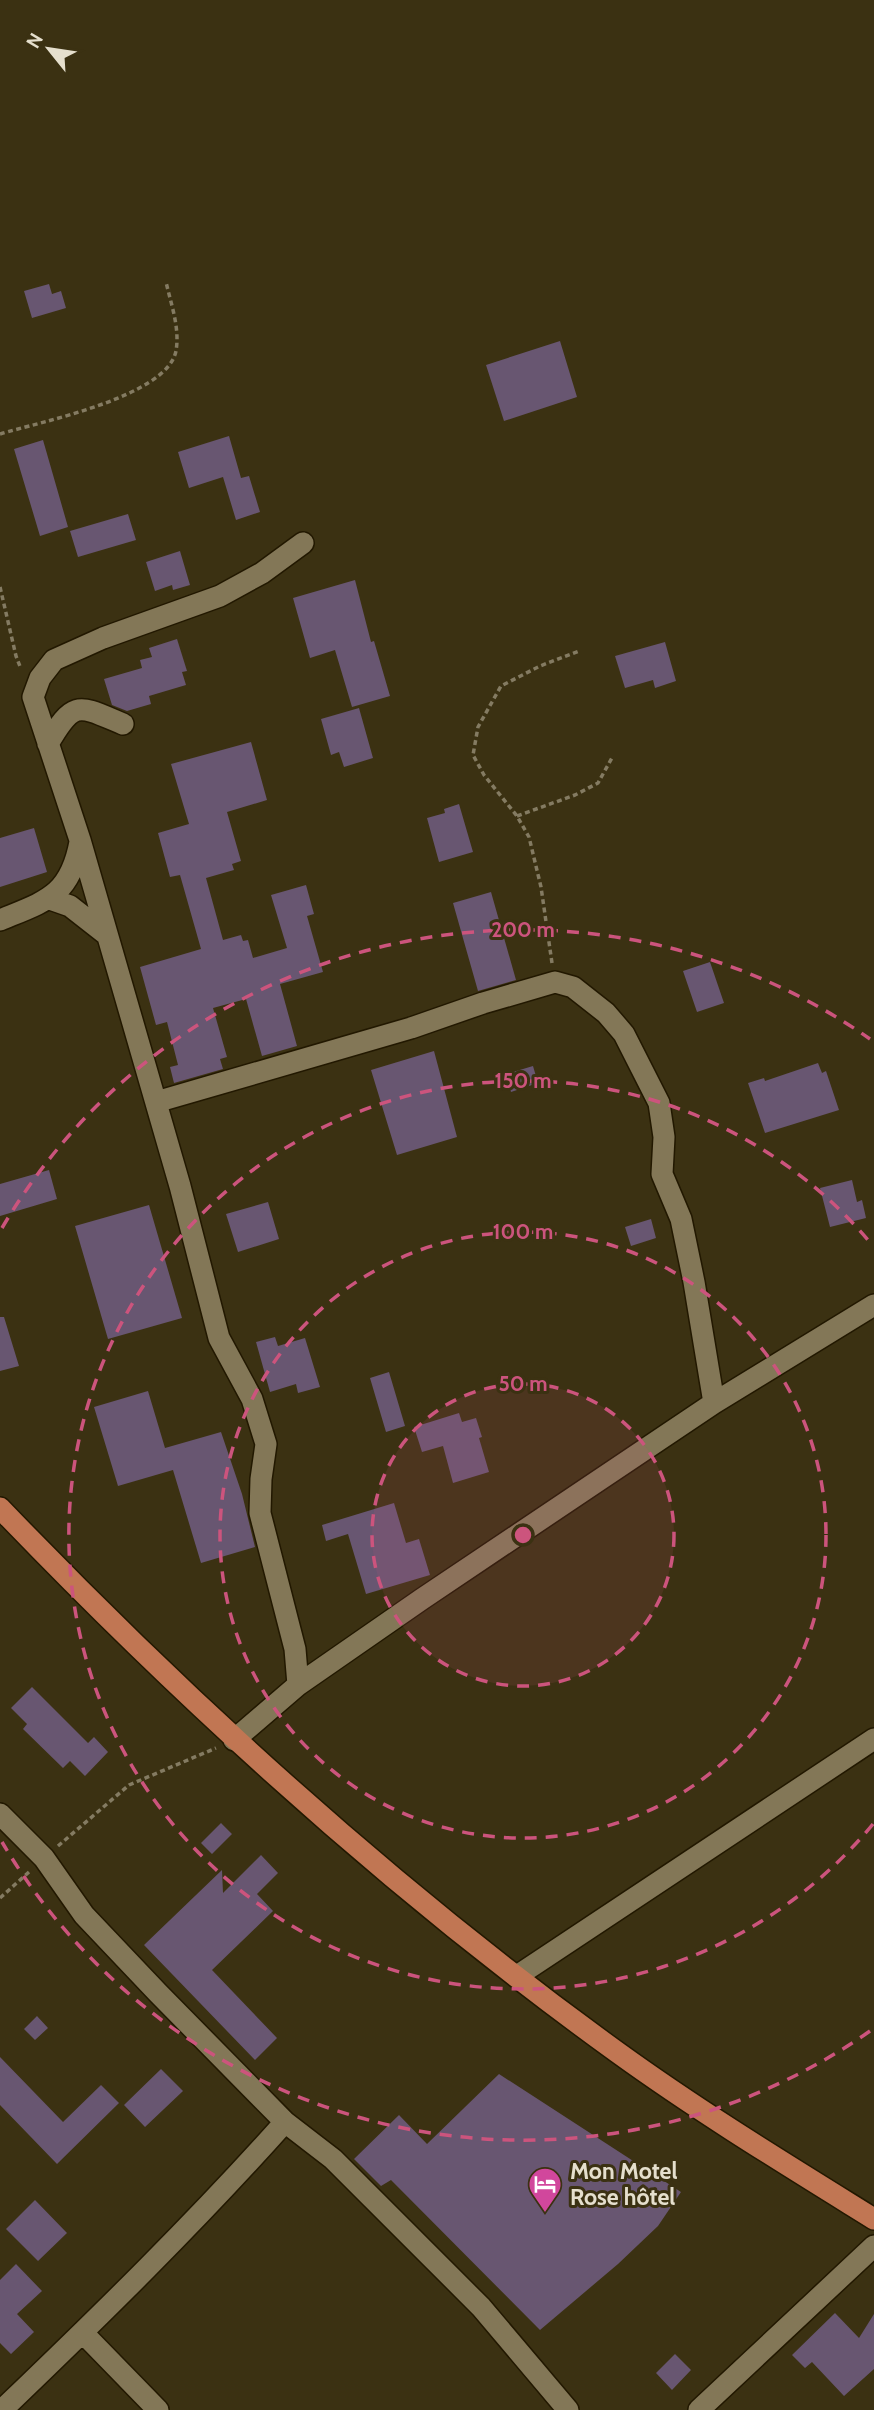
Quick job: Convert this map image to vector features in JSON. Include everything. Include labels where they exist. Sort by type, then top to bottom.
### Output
[{"type":"main road","points":[[0,1508],[234,1740],[378,1866],[616,2051],[686,2100],[874,2219]]},
{"type":"street","points":[[298,1685],[295,1649],[260,1513],[266,1444],[252,1399],[219,1338],[156,1102],[80,840],[33,697],[40,678],[54,660],[103,638],[220,596],[262,573],[303,543]]},
{"type":"street","points":[[48,744],[60,723],[80,708],[123,724]]},
{"type":"street","points":[[0,920],[50,899],[65,883],[76,862],[80,840]]},
{"type":"street","points":[[50,899],[70,906],[107,935]]},
{"type":"street","points":[[156,1102],[411,1028],[555,982],[573,987],[606,1013],[624,1034],[659,1103],[664,1137],[662,1174],[681,1219],[714,1404]]},
{"type":"street","points":[[234,1740],[298,1685],[714,1404],[874,1305]]},
{"type":"street","points":[[517,1976],[874,1739]]},
{"type":"street","points":[[0,1814],[44,1858],[84,1915],[285,2122],[333,2159],[481,2307],[568,2410]]},
{"type":"street","points":[[2,2410],[83,2333],[285,2122]]},
{"type":"street","points":[[699,2410],[874,2246]]},
{"type":"street","points":[[83,2333],[158,2410]]},
{"type":"path","points":[[0,434],[104,404],[148,384],[163,372],[176,354],[177,326],[166,282]]},
{"type":"path","points":[[0,587],[16,656],[33,697]]},
{"type":"path","points":[[555,982],[541,887],[529,837],[517,816],[484,775],[473,755],[478,727],[500,686],[540,666],[579,652]]},
{"type":"path","points":[[517,816],[575,795],[598,782],[613,756]]},
{"type":"path","points":[[0,1898],[130,1785],[234,1740]]},
{"type":"building","points":[[49,284],[52,294],[61,291],[66,308],[32,318],[24,291]]},
{"type":"building","points":[[560,341],[577,397],[504,421],[486,365]]},
{"type":"building","points":[[229,436],[241,478],[249,476],[260,512],[236,520],[223,477],[189,488],[178,452]]},
{"type":"building","points":[[43,440],[68,527],[40,536],[14,449]]},
{"type":"building","points":[[128,514],[136,540],[78,557],[70,531]]},
{"type":"building","points":[[180,551],[190,585],[173,590],[172,585],[155,591],[146,562]]},
{"type":"building","points":[[355,580],[371,642],[374,641],[390,696],[352,707],[335,650],[310,658],[293,598]]},
{"type":"building","points":[[177,639],[187,671],[182,672],[186,685],[149,696],[151,704],[127,711],[112,705],[104,679],[142,668],[140,660],[152,657],[149,648]]},
{"type":"building","points":[[665,642],[676,681],[655,688],[653,680],[625,688],[615,656]]},
{"type":"building","points":[[359,708],[373,758],[344,767],[339,752],[331,755],[321,719]]},
{"type":"building","points":[[251,742],[267,800],[227,812],[241,861],[232,864],[234,870],[206,878],[223,940],[241,935],[243,941],[248,940],[253,958],[287,948],[271,895],[306,885],[314,914],[307,916],[323,972],[280,984],[297,1046],[262,1056],[246,999],[213,1008],[227,1057],[220,1059],[223,1069],[174,1083],[170,1067],[178,1065],[167,1022],[156,1025],[140,967],[201,949],[180,875],[170,877],[158,833],[189,824],[171,764]]},
{"type":"building","points":[[459,804],[473,852],[439,862],[427,818],[445,813],[444,809]]},
{"type":"building","points":[[34,828],[47,872],[0,887],[0,838]]},
{"type":"building","points":[[491,892],[516,980],[478,991],[453,903]]},
{"type":"building","points":[[710,962],[724,1003],[697,1012],[683,971]]},
{"type":"building","points":[[434,1051],[457,1137],[397,1155],[371,1070]]},
{"type":"building","points":[[818,1063],[822,1073],[826,1071],[839,1110],[765,1133],[748,1083],[764,1078],[765,1081]]},
{"type":"building","points":[[533,1066],[538,1083],[511,1092],[506,1074]]},
{"type":"building","points":[[49,1170],[57,1199],[0,1216],[0,1184]]},
{"type":"building","points":[[852,1180],[857,1202],[862,1200],[866,1218],[830,1227],[820,1188]]},
{"type":"building","points":[[268,1202],[279,1239],[238,1252],[226,1214]]},
{"type":"building","points":[[149,1205],[182,1318],[108,1339],[75,1226]]},
{"type":"building","points":[[651,1219],[656,1238],[631,1246],[625,1227]]},
{"type":"building","points":[[0,1317],[4,1317],[19,1366],[0,1371]]},
{"type":"building","points":[[275,1337],[278,1346],[305,1338],[320,1387],[298,1393],[296,1384],[270,1392],[256,1342]]},
{"type":"building","points":[[389,1372],[405,1426],[386,1432],[370,1378]]},
{"type":"building","points":[[148,1391],[165,1448],[221,1432],[242,1494],[255,1547],[201,1563],[173,1470],[118,1486],[94,1407]]},
{"type":"building","points":[[459,1413],[462,1422],[476,1418],[489,1472],[453,1483],[443,1446],[422,1452],[414,1427]]},
{"type":"building","points":[[394,1503],[406,1543],[419,1539],[430,1575],[366,1594],[348,1534],[326,1541],[322,1525]]},
{"type":"building","points":[[32,1687],[88,1743],[94,1737],[108,1752],[85,1776],[70,1761],[63,1768],[23,1729],[27,1724],[11,1708]]},
{"type":"building","points":[[221,1823],[232,1834],[212,1854],[201,1843]]},
{"type":"building","points":[[261,1855],[278,1873],[257,1894],[273,1911],[212,1970],[277,2038],[255,2060],[144,1945],[222,1870],[223,1893]]},
{"type":"building","points":[[37,2016],[48,2028],[35,2040],[24,2029]]},
{"type":"building","points":[[0,2057],[63,2122],[101,2085],[119,2103],[57,2164],[0,2105]]},
{"type":"building","points":[[161,2069],[183,2091],[145,2127],[124,2105]]},
{"type":"building","name":"Mon Motel Rose hôtel","points":[[499,2074],[681,2192],[658,2226],[540,2330],[391,2180],[381,2186],[354,2159],[399,2115],[427,2144]]},
{"type":"building","points":[[35,2200],[67,2233],[38,2261],[6,2229]]},
{"type":"building","points":[[16,2264],[42,2291],[17,2314],[34,2332],[11,2354],[0,2343],[0,2280]]},
{"type":"building","points":[[835,2313],[859,2338],[874,2314],[874,2369],[844,2396],[812,2362],[805,2368],[792,2355]]},
{"type":"building","points":[[675,2354],[691,2370],[672,2390],[656,2373]]},
{"type":"place","name":"Mon Motel Rose hôtel","points":[[545,2214]]}]
